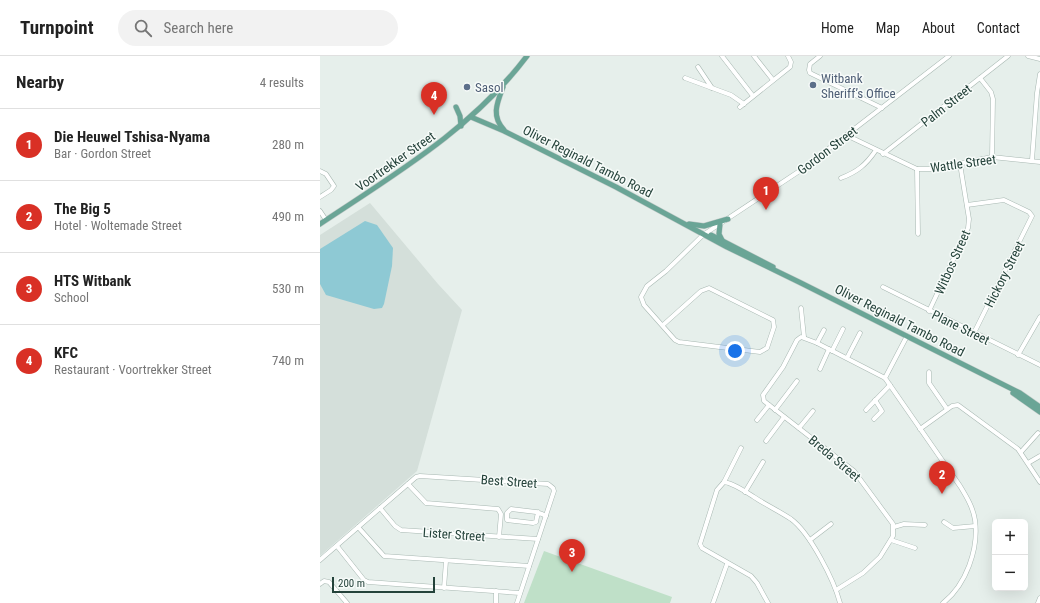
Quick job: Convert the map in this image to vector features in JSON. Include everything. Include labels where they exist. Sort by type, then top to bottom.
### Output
[{"type":"main road","name":"Voortrekker Street","points":[[320,224],[435,148],[471,117],[504,85],[527,56]]},
{"type":"main road","points":[[504,85],[496,112],[497,119],[504,131]]},
{"type":"main road","points":[[456,107],[460,116],[461,126]]},
{"type":"main road","name":"Oliver Reginald Tambo Road","points":[[471,117],[504,131],[683,222],[768,268],[786,275]]},
{"type":"main road","points":[[683,222],[704,226],[728,219]]},
{"type":"main road","points":[[720,224],[719,235],[722,241]]},
{"type":"main road","name":"Oliver Reginald Tambo Road","points":[[705,234],[722,241],[786,275],[1020,393],[1040,407]]},
{"type":"main road","name":"Oliver Reginald Tambo Road","points":[[1004,386],[1040,412]]},
{"type":"street","points":[[722,56],[753,96]]},
{"type":"street","points":[[754,56],[773,80]]},
{"type":"street","points":[[685,78],[731,96],[742,106],[791,64],[788,56]]},
{"type":"street","points":[[812,56],[815,60]]},
{"type":"street","points":[[820,56],[809,66],[810,73],[882,108]]},
{"type":"street","name":"Gordon Street","points":[[663,325],[644,304],[640,297],[647,286],[666,271],[705,234],[802,170],[949,56]]},
{"type":"street","name":"Palm Street","points":[[883,154],[1008,56]]},
{"type":"street","points":[[1028,56],[1040,59]]},
{"type":"street","points":[[698,67],[712,88]]},
{"type":"street","points":[[1032,160],[1035,113],[1040,74]]},
{"type":"street","points":[[980,78],[991,92],[993,100],[992,157]]},
{"type":"street","points":[[1035,113],[1040,114]]},
{"type":"street","name":"Wattle Street","points":[[846,136],[917,169],[933,169],[992,157],[1040,162]]},
{"type":"street","points":[[841,178],[854,173],[864,165],[876,150]]},
{"type":"street","name":"Witbos Street","points":[[929,311],[967,231],[969,219],[960,164]]},
{"type":"street","points":[[917,169],[918,234]]},
{"type":"street","points":[[320,171],[326,174],[334,186],[320,197]]},
{"type":"street","name":"Hickory Street","points":[[967,205],[1004,200],[1031,214],[1032,219],[974,333]]},
{"type":"street","points":[[320,211],[326,220]]},
{"type":"street","name":"Plane Street","points":[[883,287],[1040,365]]},
{"type":"street","points":[[706,288],[712,288],[767,316],[774,323],[767,348],[760,352],[679,342],[675,340],[663,325],[706,288]]},
{"type":"street","points":[[801,308],[804,337]]},
{"type":"street","points":[[1018,355],[1040,317]]},
{"type":"street","points":[[820,368],[843,329]]},
{"type":"street","points":[[817,343],[824,330]]},
{"type":"street","points":[[847,358],[860,333]]},
{"type":"street","points":[[885,378],[907,336]]},
{"type":"street","points":[[757,420],[769,405],[764,401],[763,395],[783,367],[797,340],[804,337],[885,378],[969,500],[975,526],[972,549],[966,571],[954,592],[943,603]]},
{"type":"street","points":[[929,372],[929,383],[947,409]]},
{"type":"street","points":[[775,410],[797,382]]},
{"type":"street","points":[[866,410],[890,385]]},
{"type":"street","points":[[874,419],[882,411],[875,400]]},
{"type":"street","name":"Breda Street","points":[[769,405],[859,475],[894,527]]},
{"type":"street","points":[[920,429],[954,405],[961,406],[1021,452],[1038,476],[1040,482]]},
{"type":"street","points":[[799,428],[813,411]]},
{"type":"street","points":[[766,441],[784,417]]},
{"type":"street","points":[[1021,452],[1038,433]]},
{"type":"street","points":[[741,448],[724,482],[717,490],[700,544],[702,548],[727,564],[751,576],[758,583],[768,603]]},
{"type":"street","points":[[1028,463],[1040,456]]},
{"type":"street","points":[[745,492],[763,462]]},
{"type":"street","name":"Best Street","points":[[408,484],[416,477],[425,475],[548,484],[553,488],[554,491],[517,603]]},
{"type":"street","points":[[724,482],[745,492],[791,519],[810,540],[836,590],[840,603]]},
{"type":"street","points":[[320,560],[408,484],[426,503],[498,509],[501,514],[499,537]]},
{"type":"street","name":"Lister Street","points":[[380,508],[395,526],[401,530],[538,539]]},
{"type":"street","points":[[538,512],[534,523],[508,521],[506,519],[507,512],[511,509],[538,512],[546,516]]},
{"type":"street","points":[[944,522],[953,528],[975,526]]},
{"type":"street","points":[[810,540],[831,524]]},
{"type":"street","points":[[836,590],[875,563],[891,540],[894,527],[904,524],[925,525]]},
{"type":"street","points":[[358,527],[384,556],[529,566]]},
{"type":"street","points":[[891,540],[915,548]]},
{"type":"street","points":[[337,546],[364,580],[368,582],[520,593]]},
{"type":"street","points":[[444,588],[446,561]]},
{"type":"street","points":[[713,603],[727,564]]},
{"type":"street","points":[[320,584],[324,581],[329,582],[347,603]]},
{"type":"street","points":[[496,591],[496,603]]},
{"type":"street","points":[[1038,603],[1040,598]]},
{"type":"shaded area","points":[[370,203],[438,284],[462,310],[417,471],[320,556],[320,235]]},
{"type":"green space","points":[[544,551],[672,597],[670,603],[524,603]]},
{"type":"water","points":[[365,221],[377,225],[393,248],[392,266],[382,308],[374,309],[326,295],[320,284],[320,249]]},
{"type":"place","name":"Witbank Sheriff’s Office","points":[[813,85]]},
{"type":"place","name":"Sasol","points":[[467,87]]},
{"type":"place","name":"KFC","points":[[434,115]]},
{"type":"place","name":"Die Heuwel Tshisa-Nyama","points":[[766,210]]},
{"type":"place","name":"The Big 5","points":[[942,494]]},
{"type":"place","name":"HTS Witbank","points":[[572,572]]}]
